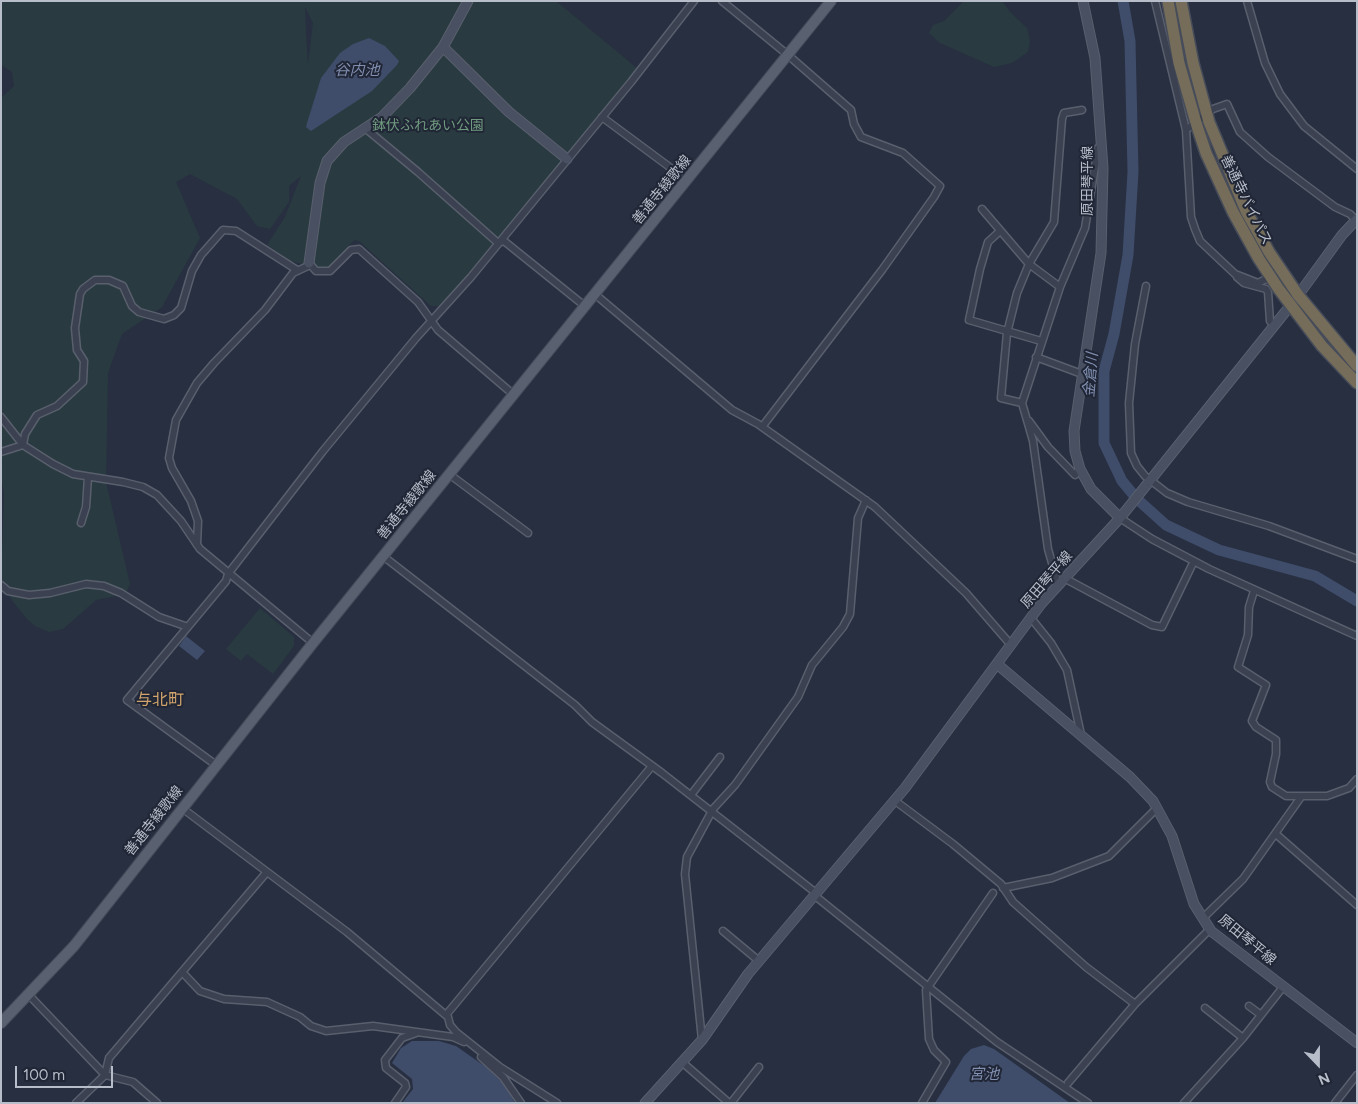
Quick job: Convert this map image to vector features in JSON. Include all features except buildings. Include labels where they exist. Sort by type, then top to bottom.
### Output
[{"type":"highway","name":"善通寺バイパス","points":[[1168,1],[1179,64],[1196,122],[1206,153],[1233,212],[1270,277],[1290,306],[1322,346],[1357,383]]},
{"type":"highway","name":"善通寺バイパス","points":[[1181,1],[1193,62],[1207,114],[1220,151],[1246,211],[1269,252],[1298,295],[1357,366]]},
{"type":"main road","name":"善通寺綾歌線","points":[[1,1022],[74,946],[313,643],[832,1]]},
{"type":"street","points":[[309,264],[322,173],[334,152],[394,106],[443,47],[468,1]]},
{"type":"street","points":[[216,765],[127,700],[226,581],[228,574],[318,458],[602,117],[694,1]]},
{"type":"street","points":[[722,1],[851,110],[854,124],[861,137],[903,153],[940,186],[882,270],[762,427]]},
{"type":"street","name":"原田琴平線","points":[[1084,1],[1096,58],[1104,168],[1101,253],[1074,431],[1075,451],[1080,469],[1091,489],[1122,515],[1061,581],[997,664],[1130,777],[1157,808],[1172,836],[1194,904],[1210,929],[1357,1044]]},
{"type":"street","points":[[1155,1],[1186,130],[1191,216],[1195,229],[1200,241],[1244,283],[1266,289],[1268,292],[1270,321],[1274,326]]},
{"type":"street","points":[[1247,1],[1265,63],[1280,94],[1304,126],[1357,169]]},
{"type":"street","points":[[443,47],[509,112],[567,159]]},
{"type":"street","points":[[1186,130],[1207,114],[1227,104],[1235,126],[1268,157],[1335,207],[1350,214],[1356,220],[1342,235],[1290,306],[1122,515],[1152,539],[1194,561],[1254,591],[1357,636]]},
{"type":"street","points":[[1022,403],[1001,398],[1008,330],[1017,293],[1029,264],[1054,222],[1062,119],[1064,114],[1082,110]]},
{"type":"street","points":[[602,117],[687,180]]},
{"type":"street","points":[[365,128],[498,243]]},
{"type":"street","points":[[1102,130],[1098,138],[1098,158],[1085,228],[1060,287],[1022,403],[1033,442],[1048,549],[1061,581],[1152,625],[1162,627],[1194,561]]},
{"type":"street","points":[[982,209],[1029,264],[1060,287]]},
{"type":"street","points":[[23,445],[25,434],[37,415],[57,406],[83,382],[84,361],[77,350],[76,320],[80,294],[83,289],[95,280],[109,280],[123,286],[132,306],[139,312],[164,319],[174,315],[181,308],[192,271],[201,255],[223,230],[236,231],[297,270]]},
{"type":"street","points":[[1000,231],[988,242],[969,320],[1041,341]]},
{"type":"street","points":[[498,243],[504,241],[586,307]]},
{"type":"street","points":[[309,264],[316,271],[330,272],[351,250],[359,249],[418,302],[432,323],[514,395]]},
{"type":"street","points":[[196,545],[198,521],[191,501],[169,458],[176,420],[190,395],[214,362],[264,310],[297,270],[309,264]]},
{"type":"street","points":[[1234,274],[1258,284],[1270,277]]},
{"type":"street","points":[[1146,286],[1135,344],[1129,434],[1131,453],[1137,466],[1149,481],[1167,493],[1188,502],[1269,526],[1357,559]]},
{"type":"street","points":[[596,295],[701,386],[732,410],[762,427],[866,500],[902,530],[966,593],[1011,645]]},
{"type":"street","points":[[1036,358],[1082,374]]},
{"type":"street","points":[[1,416],[23,445],[53,464],[74,474],[143,487],[157,495],[181,521],[196,545],[228,574],[313,643]]},
{"type":"street","points":[[1027,418],[1048,447],[1075,475],[1080,469]]},
{"type":"street","points":[[1,452],[23,445]]},
{"type":"street","points":[[450,474],[528,533]]},
{"type":"street","points":[[81,522],[86,507],[88,476]]},
{"type":"street","points":[[702,1040],[685,874],[687,857],[712,812],[735,785],[798,697],[812,665],[850,614],[857,528],[866,500]]},
{"type":"street","points":[[383,556],[575,704],[592,722],[712,812],[997,1042],[1088,1103]]},
{"type":"street","points":[[1,585],[8,591],[29,595],[57,592],[86,584],[104,586],[121,593],[159,617],[188,627]]},
{"type":"street","points":[[1254,591],[1249,607],[1248,635],[1238,667],[1266,685],[1252,721],[1256,727],[1276,740],[1276,754],[1270,782],[1272,787],[1286,796],[1301,798],[1338,793],[1349,788],[1357,779]]},
{"type":"street","points":[[1031,618],[1051,643],[1067,670],[1081,735]]},
{"type":"street","points":[[645,1103],[702,1040],[759,961],[894,800],[997,664]]},
{"type":"street","points":[[690,795],[720,757]]},
{"type":"street","points":[[446,1015],[652,766]]},
{"type":"street","points":[[1203,918],[1243,879],[1277,835],[1301,798]]},
{"type":"street","points":[[894,800],[953,844],[1003,888],[1013,902],[1086,966],[1135,1004]]},
{"type":"street","points":[[182,808],[347,932],[446,1015],[456,1032],[500,1067],[557,1103]]},
{"type":"street","points":[[1003,888],[1052,878],[1109,856],[1157,808]]},
{"type":"street","points":[[1277,835],[1357,905]]},
{"type":"street","points":[[76,1103],[105,1075],[109,1058],[266,873]]},
{"type":"street","points":[[922,1103],[946,1062],[934,1050],[930,1039],[926,990],[993,893]]},
{"type":"street","points":[[1068,1083],[1135,1004],[1210,929]]},
{"type":"street","points":[[723,931],[759,961]]},
{"type":"street","points":[[183,973],[200,991],[224,999],[267,1002],[300,1017],[311,1026],[326,1031],[373,1026],[453,1037],[462,1040],[503,1077],[521,1103]]},
{"type":"street","points":[[1184,1103],[1243,1038],[1283,987]]},
{"type":"street","points":[[28,994],[105,1075],[133,1082],[157,1103]]},
{"type":"street","points":[[1249,1006],[1261,1015]]},
{"type":"street","points":[[1205,1008],[1226,1021],[1243,1038]]},
{"type":"street","points":[[395,1103],[406,1087],[405,1083],[386,1068],[385,1060],[402,1038],[416,1033]]},
{"type":"street","points":[[682,1062],[730,1103],[753,1080],[759,1066]]},
{"type":"street","points":[[1335,1103],[1357,1075]]},
{"type":"green space","name":"鉢伏ふれあい公園","points":[[1,1],[556,1],[638,69],[442,306],[431,306],[359,241],[354,240],[328,267],[315,267],[291,261],[267,245],[285,217],[301,176],[289,186],[289,202],[270,229],[257,226],[237,199],[190,174],[176,182],[200,238],[162,307],[122,334],[108,373],[106,482],[130,584],[127,591],[121,595],[96,600],[63,629],[49,632],[35,626],[27,619],[1,583],[4,494],[1,475],[1,98],[14,86],[12,72],[1,65]],"holes":[[[305,7],[313,23],[308,65]]]},
{"type":"green space","points":[[964,1],[1002,1],[1011,13],[1027,28],[1030,40],[1028,52],[1012,63],[994,67],[940,43],[929,33],[933,25],[944,21]]},
{"type":"green space","points":[[260,608],[294,637],[294,646],[273,674],[247,654],[241,661],[226,649]]},
{"type":"water","name":"谷内池","points":[[369,38],[385,46],[399,61],[397,65],[372,91],[311,131],[306,127],[321,78],[340,53],[353,44]]},
{"type":"water","points":[[186,636],[205,651],[197,660],[179,646]]},
{"type":"water","points":[[412,1041],[439,1041],[456,1046],[486,1067],[504,1084],[515,1103],[402,1103],[413,1089],[412,1079],[392,1063],[401,1048]]},
{"type":"water","name":"宮池","points":[[984,1045],[994,1049],[1070,1103],[935,1103],[964,1056],[971,1049]]},
{"type":"waterway","name":"金倉川","points":[[1123,1],[1130,41],[1133,172],[1128,255],[1114,334],[1104,371],[1104,443],[1122,481],[1137,499],[1166,525],[1219,550],[1315,576],[1357,601]]},
{"type":"district","name":"与北町","points":[[160,700]]}]
